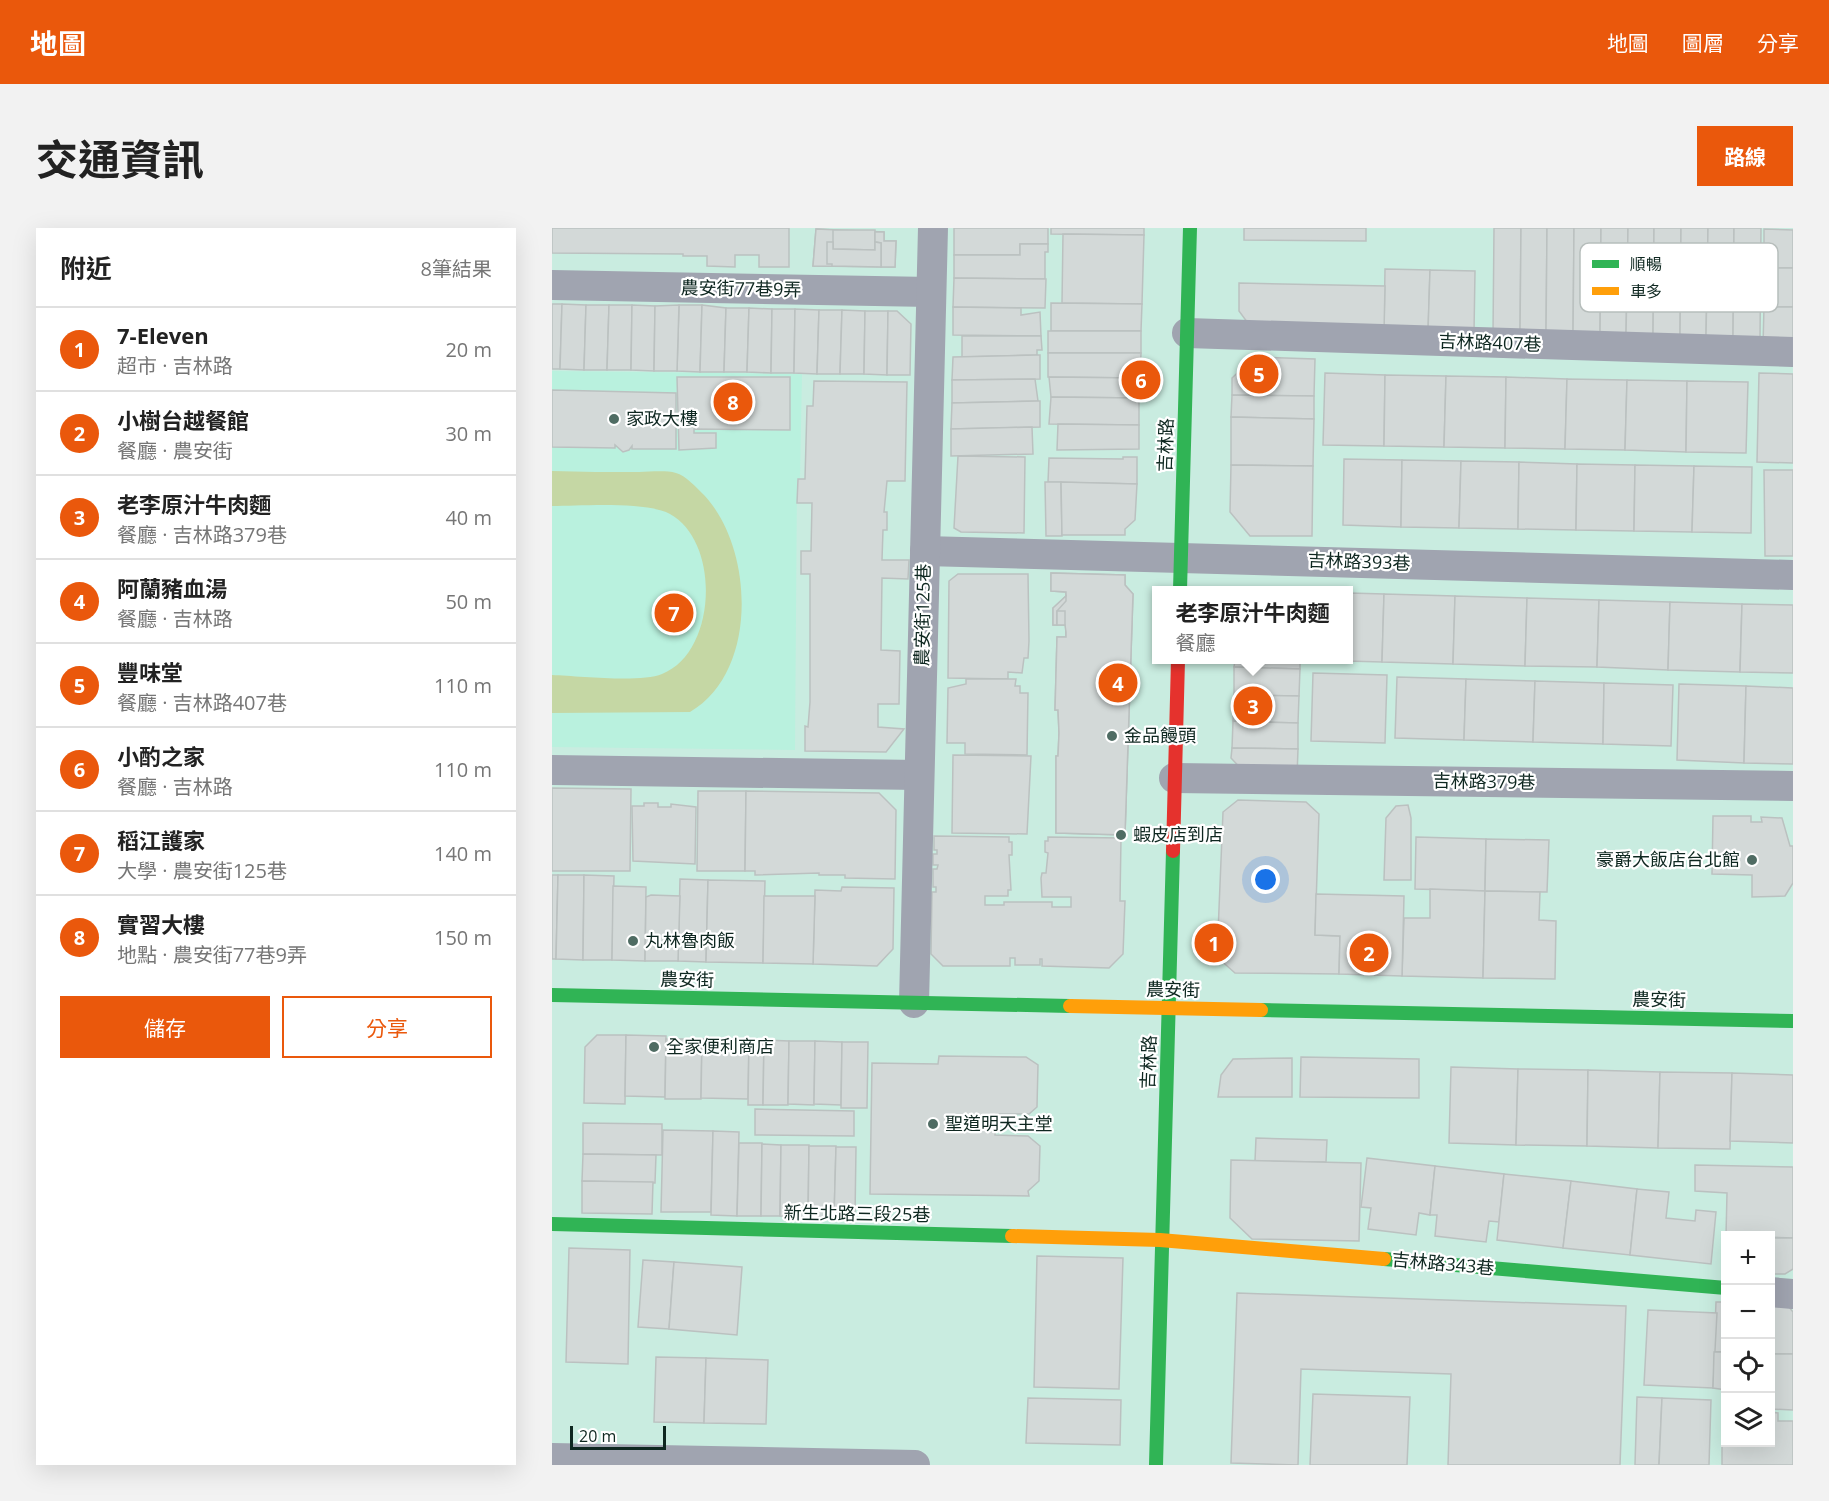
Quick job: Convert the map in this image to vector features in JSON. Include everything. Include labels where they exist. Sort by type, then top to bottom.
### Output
[{"type":"street","name":"農安街125巷","points":[[914,1003],[933,228]]},
{"type":"street","name":"吉林路","points":[[1180,586],[1190,228]]},
{"type":"street","name":"農安街77巷9弄","points":[[552,285],[931,292]]},
{"type":"street","name":"吉林路407巷","points":[[1187,333],[1793,352]]},
{"type":"street","name":"吉林路393巷","points":[[925,551],[1181,556],[1793,575]]},
{"type":"street","name":"吉林路","points":[[1156,1465],[1160,1240],[1178,664]]},
{"type":"street","points":[[552,770],[919,776]]},
{"type":"street","name":"吉林路379巷","points":[[1174,778],[1793,786]]},
{"type":"street","name":"農安街","points":[[552,995],[1793,1021]]},
{"type":"street","name":"新生北路三段25巷","points":[[552,1224],[1160,1240]]},
{"type":"street","name":"吉林路343巷","points":[[1160,1240],[1721,1288]]},
{"type":"street","points":[[1775,1292],[1793,1294]]},
{"type":"street","points":[[552,1458],[915,1465]]},
{"type":"shaded area","points":[[552,371],[802,374],[800,478],[797,479],[795,750],[552,747]]},
{"type":"shaded area","points":[[552,471],[662,471],[680,474],[704,495],[721,518],[733,546],[740,576],[742,608],[738,640],[728,669],[712,693],[690,712],[552,713],[552,675],[609,678],[652,677],[662,674],[680,662],[694,644],[702,622],[706,597],[704,571],[698,548],[687,528],[670,514],[646,507],[552,506]]},
{"type":"building","points":[[552,228],[789,228],[789,267],[759,267],[759,255],[735,255],[735,267],[707,266],[707,256],[683,256],[683,254],[552,253]]},
{"type":"building","points":[[954,228],[1048,228],[1048,244],[1020,244],[1020,255],[954,255]]},
{"type":"building","points":[[1051,228],[1144,228],[1144,235],[1051,234]]},
{"type":"building","points":[[1244,228],[1366,228],[1366,241],[1244,240]]},
{"type":"building","points":[[1494,228],[1521,228],[1520,335],[1493,334]]},
{"type":"building","points":[[1521,228],[1547,228],[1546,335],[1520,335]]},
{"type":"building","points":[[1547,228],[1574,228],[1573,336],[1546,335]]},
{"type":"building","points":[[1574,228],[1601,228],[1601,243],[1580,243],[1580,312],[1600,312],[1600,336],[1573,336]]},
{"type":"building","points":[[1601,228],[1628,228],[1628,243],[1601,243]]},
{"type":"building","points":[[1628,228],[1654,228],[1654,243],[1628,243]]},
{"type":"building","points":[[1654,228],[1681,228],[1681,243],[1654,243]]},
{"type":"building","points":[[1681,228],[1708,228],[1708,243],[1681,243]]},
{"type":"building","points":[[1708,228],[1734,228],[1734,243],[1708,243]]},
{"type":"building","points":[[1734,228],[1761,228],[1761,243],[1734,243]]},
{"type":"building","points":[[816,229],[833,230],[833,242],[827,242],[827,264],[832,264],[832,266],[813,266]]},
{"type":"building","points":[[816,229],[884,232],[884,241],[896,241],[895,267],[813,266]]},
{"type":"building","points":[[1764,229],[1793,230],[1793,268],[1778,268],[1778,243],[1764,243]]},
{"type":"building","points":[[833,230],[875,230],[875,250],[833,249]]},
{"type":"building","points":[[875,232],[884,232],[884,241],[896,241],[895,267],[881,267],[881,243],[875,242]]},
{"type":"building","points":[[1063,234],[1144,235],[1142,304],[1062,303]]},
{"type":"building","points":[[827,242],[833,242],[833,249],[875,250],[875,242],[881,243],[881,267],[827,264]]},
{"type":"building","points":[[1020,244],[1048,244],[1048,252],[1045,252],[1045,279],[954,278],[954,255],[1020,255]]},
{"type":"building","points":[[1778,268],[1793,268],[1793,307],[1778,307]]},
{"type":"building","points":[[1385,269],[1430,270],[1428,332],[1384,331]]},
{"type":"building","points":[[1430,270],[1475,271],[1474,333],[1428,332]]},
{"type":"building","points":[[954,278],[1046,279],[1045,308],[953,307]]},
{"type":"building","points":[[1239,283],[1385,286],[1384,332],[1253,330],[1239,311]]},
{"type":"building","points":[[1051,303],[1142,304],[1141,331],[1051,331]]},
{"type":"building","points":[[552,304],[562,304],[560,369],[552,369]]},
{"type":"building","points":[[562,304],[586,305],[584,370],[560,369]]},
{"type":"building","points":[[586,305],[609,305],[607,370],[584,370]]},
{"type":"building","points":[[609,305],[632,305],[631,370],[607,370]]},
{"type":"building","points":[[632,305],[655,306],[654,371],[631,370]]},
{"type":"building","points":[[679,305],[702,305],[700,372],[677,371]]},
{"type":"building","points":[[679,305],[677,371],[654,371],[655,306]]},
{"type":"building","points":[[702,305],[726,308],[724,372],[700,372]]},
{"type":"building","points":[[953,307],[1021,308],[1021,315],[1040,312],[1041,336],[953,335]]},
{"type":"building","points":[[1778,307],[1793,307],[1793,345],[1763,345],[1764,312],[1778,312]]},
{"type":"building","points":[[726,308],[749,308],[747,372],[724,372]]},
{"type":"building","points":[[749,308],[772,309],[771,373],[747,372]]},
{"type":"building","points":[[772,309],[795,309],[794,373],[771,373]]},
{"type":"building","points":[[795,309],[819,310],[817,374],[794,373]]},
{"type":"building","points":[[819,310],[842,310],[840,374],[817,374]]},
{"type":"building","points":[[842,310],[865,311],[864,374],[840,374]]},
{"type":"building","points":[[865,311],[888,311],[887,375],[864,374]]},
{"type":"building","points":[[888,311],[897,311],[911,324],[910,375],[887,375]]},
{"type":"building","points":[[1600,312],[1626,312],[1626,336],[1600,336]]},
{"type":"building","points":[[1626,312],[1653,312],[1653,337],[1626,336]]},
{"type":"building","points":[[1653,312],[1680,312],[1680,337],[1653,337]]},
{"type":"building","points":[[1680,312],[1706,312],[1706,337],[1680,337]]},
{"type":"building","points":[[1706,312],[1733,312],[1733,338],[1706,337]]},
{"type":"building","points":[[1733,312],[1760,312],[1760,338],[1733,338]]},
{"type":"building","points":[[1048,331],[1141,331],[1141,353],[1048,353]]},
{"type":"building","points":[[962,336],[1041,336],[1042,350],[1037,350],[1037,355],[962,357]]},
{"type":"building","points":[[1048,353],[1141,353],[1140,378],[1048,377]]},
{"type":"building","points":[[1040,355],[1040,379],[952,380],[953,357]]},
{"type":"building","points":[[1254,357],[1315,359],[1314,396],[1232,395],[1232,378]]},
{"type":"building","points":[[1325,373],[1385,375],[1384,446],[1323,445]]},
{"type":"building","points":[[1759,373],[1793,374],[1793,463],[1757,462]]},
{"type":"building","points":[[1385,375],[1446,376],[1444,447],[1384,446]]},
{"type":"building","points":[[1446,376],[1506,377],[1505,448],[1444,447]]},
{"type":"building","points":[[677,377],[790,377],[790,430],[694,429],[694,433],[716,433],[716,448],[679,450]]},
{"type":"building","points":[[1049,377],[1140,378],[1139,398],[1051,397]]},
{"type":"building","points":[[1506,377],[1567,379],[1565,449],[1505,448]]},
{"type":"building","points":[[1035,379],[1038,401],[952,403],[952,380]]},
{"type":"building","points":[[1567,379],[1627,380],[1625,450],[1565,449]]},
{"type":"building","points":[[1627,380],[1687,381],[1686,452],[1625,450]]},
{"type":"building","points":[[814,381],[907,382],[905,481],[887,481],[884,512],[887,512],[887,530],[883,530],[882,560],[909,560],[908,579],[882,578],[881,650],[900,651],[899,704],[878,704],[878,727],[904,729],[886,752],[805,751],[805,726],[808,727],[810,702],[810,574],[801,574],[801,551],[811,551],[812,503],[797,503],[798,479],[805,479],[807,406],[813,406]]},
{"type":"building","points":[[1687,381],[1748,382],[1746,453],[1686,452]]},
{"type":"building","name":"家政大樓","points":[[552,390],[676,393],[676,449],[632,449],[632,446],[623,452],[615,445],[615,448],[552,447]]},
{"type":"building","points":[[1232,395],[1314,396],[1314,419],[1231,417]]},
{"type":"building","points":[[1051,397],[1139,398],[1139,425],[1049,424]]},
{"type":"building","points":[[1040,401],[1040,427],[951,429],[952,403]]},
{"type":"building","points":[[1231,417],[1314,419],[1313,466],[1231,465]]},
{"type":"building","points":[[1058,424],[1139,425],[1139,449],[1057,450]]},
{"type":"building","points":[[1032,427],[1033,454],[951,456],[951,429]]},
{"type":"building","points":[[958,456],[1025,457],[1024,533],[961,532],[954,528]]},
{"type":"building","points":[[1123,457],[1137,457],[1137,484],[1048,482],[1049,458],[1123,459]]},
{"type":"building","points":[[1344,459],[1402,460],[1401,527],[1343,525]]},
{"type":"building","points":[[1402,460],[1461,461],[1459,528],[1401,527]]},
{"type":"building","points":[[1461,461],[1519,462],[1518,529],[1459,528]]},
{"type":"building","points":[[1519,462],[1577,464],[1576,530],[1518,529]]},
{"type":"building","points":[[1577,464],[1635,465],[1634,531],[1576,530]]},
{"type":"building","points":[[1231,465],[1313,466],[1312,536],[1250,536],[1230,512]]},
{"type":"building","points":[[1635,465],[1694,466],[1692,532],[1634,531]]},
{"type":"building","points":[[1694,466],[1752,467],[1751,533],[1692,532]]},
{"type":"building","points":[[1764,470],[1793,470],[1793,556],[1765,556]]},
{"type":"building","points":[[1045,482],[1061,482],[1062,536],[1046,536]]},
{"type":"building","points":[[1061,482],[1137,484],[1135,520],[1125,529],[1125,535],[1062,535]]},
{"type":"building","points":[[1051,573],[1125,575],[1125,585],[1133,594],[1125,835],[1056,833],[1056,756],[1058,756],[1059,733],[1058,710],[1055,710],[1057,637],[1066,637],[1065,611],[1057,611],[1066,601],[1066,592],[1051,591]]},
{"type":"building","points":[[1051,573],[1125,575],[1125,585],[1133,594],[1125,835],[1056,833],[1056,756],[1058,756],[1059,733],[1058,710],[1055,710],[1057,637],[1066,637],[1066,632],[1065,625],[1053,625],[1053,608],[1066,596],[1066,592],[1051,591]]},
{"type":"building","points":[[958,574],[1028,574],[1028,658],[1024,658],[1022,673],[1008,672],[1008,679],[948,678],[949,581]]},
{"type":"building","points":[[1353,593],[1384,594],[1382,662],[1353,661]]},
{"type":"building","points":[[1384,594],[1455,596],[1453,664],[1382,662]]},
{"type":"building","points":[[1066,596],[1066,601],[1057,611],[1057,625],[1053,625],[1053,608]]},
{"type":"building","points":[[1455,596],[1527,598],[1525,666],[1453,664]]},
{"type":"building","points":[[1527,598],[1599,600],[1597,667],[1525,666]]},
{"type":"building","points":[[1599,600],[1670,602],[1668,670],[1597,667]]},
{"type":"building","points":[[1670,602],[1742,604],[1740,672],[1668,670]]},
{"type":"building","points":[[1742,604],[1793,605],[1793,673],[1740,672]]},
{"type":"building","points":[[1057,611],[1065,611],[1065,625],[1057,625]]},
{"type":"building","points":[[1234,664],[1300,664],[1300,669],[1234,667]]},
{"type":"building","points":[[1234,667],[1300,669],[1299,696],[1234,695]]},
{"type":"building","points":[[1313,673],[1387,675],[1385,743],[1311,741]]},
{"type":"building","points":[[1397,677],[1466,679],[1464,740],[1395,738]]},
{"type":"building","points":[[966,679],[1016,679],[1015,686],[1020,686],[1020,693],[1028,693],[1027,755],[965,754],[965,743],[947,743],[948,688],[966,684]]},
{"type":"building","points":[[1466,679],[1535,681],[1533,742],[1464,740]]},
{"type":"building","points":[[1535,681],[1604,683],[1603,744],[1533,742]]},
{"type":"building","points":[[1604,683],[1673,685],[1671,746],[1603,744]]},
{"type":"building","points":[[1679,684],[1746,686],[1744,763],[1677,760]]},
{"type":"building","points":[[1746,686],[1793,688],[1793,764],[1744,763]]},
{"type":"building","points":[[1234,695],[1299,696],[1298,723],[1233,721]]},
{"type":"building","points":[[1233,721],[1298,723],[1298,749],[1232,748]]},
{"type":"building","points":[[1232,748],[1298,749],[1297,777],[1247,775],[1231,758]]},
{"type":"building","points":[[953,755],[1031,756],[1027,834],[952,833]]},
{"type":"building","points":[[552,788],[631,789],[630,871],[552,871]]},
{"type":"building","points":[[698,791],[746,791],[745,871],[697,871]]},
{"type":"building","points":[[746,791],[879,793],[896,810],[895,879],[845,878],[845,875],[819,875],[819,873],[755,875],[755,871],[745,871]]},
{"type":"building","points":[[1238,800],[1306,802],[1319,814],[1315,935],[1340,936],[1339,974],[1235,973],[1217,957],[1223,812]]},
{"type":"building","points":[[644,803],[658,803],[658,807],[671,807],[671,804],[696,807],[695,864],[633,861],[632,806],[644,806]]},
{"type":"building","points":[[1408,805],[1411,818],[1411,880],[1384,880],[1386,818],[1396,806]]},
{"type":"building","name":"豪爵大飯店台北館","points":[[1713,816],[1751,816],[1751,822],[1762,822],[1761,817],[1782,818],[1790,846],[1793,846],[1793,883],[1785,896],[1752,897],[1752,875],[1712,874]]},
{"type":"building","points":[[934,836],[1009,837],[1009,842],[1012,842],[1012,855],[1009,855],[1011,890],[1008,890],[1008,896],[985,896],[985,905],[1004,905],[1004,902],[1052,902],[1052,907],[1071,907],[1071,897],[1042,897],[1041,878],[1042,873],[1046,873],[1048,853],[1045,852],[1045,841],[1048,841],[1048,837],[1121,838],[1120,901],[1125,901],[1123,954],[1109,968],[1042,966],[1042,959],[1040,959],[1040,965],[1015,965],[1015,958],[1010,958],[1010,966],[943,966],[931,954],[932,892],[936,892],[936,887],[933,887],[933,869],[937,869],[938,865],[933,865],[933,854],[937,854],[937,850],[934,850]]},
{"type":"building","points":[[1416,837],[1486,839],[1485,891],[1415,889]]},
{"type":"building","points":[[1486,839],[1549,840],[1547,892],[1485,891]]},
{"type":"building","points":[[552,875],[558,875],[556,959],[552,959]]},
{"type":"building","points":[[558,875],[584,875],[583,960],[556,959]]},
{"type":"building","points":[[584,875],[614,876],[612,960],[583,960]]},
{"type":"building","points":[[680,879],[708,880],[706,962],[678,961]]},
{"type":"building","points":[[708,880],[765,881],[763,963],[706,962]]},
{"type":"building","points":[[613,886],[646,887],[645,961],[612,960]]},
{"type":"building","points":[[842,887],[894,888],[893,949],[877,966],[813,964],[815,890],[841,891]]},
{"type":"building","points":[[1430,889],[1485,891],[1483,978],[1402,976],[1404,918],[1430,918]]},
{"type":"building","points":[[1485,891],[1540,892],[1539,920],[1556,921],[1555,979],[1483,978]]},
{"type":"building","points":[[1316,894],[1404,896],[1402,976],[1339,974],[1340,936],[1315,935]]},
{"type":"building","points":[[651,895],[680,896],[678,961],[645,961],[646,897]]},
{"type":"building","points":[[764,896],[815,896],[813,964],[763,963]]},
{"type":"building","points":[[597,1035],[626,1035],[625,1104],[584,1103],[585,1047]]},
{"type":"building","points":[[626,1035],[666,1036],[665,1097],[625,1096]]},
{"type":"building","points":[[666,1039],[702,1039],[701,1099],[665,1099]]},
{"type":"building","points":[[702,1039],[749,1040],[748,1099],[701,1098]]},
{"type":"building","points":[[749,1040],[764,1040],[763,1105],[748,1105]]},
{"type":"building","points":[[764,1040],[789,1041],[788,1105],[763,1105]]},
{"type":"building","points":[[789,1041],[815,1041],[814,1105],[788,1104]]},
{"type":"building","points":[[815,1041],[842,1042],[841,1105],[814,1104]]},
{"type":"building","points":[[842,1042],[868,1042],[867,1108],[841,1108]]},
{"type":"building","name":"聖道明天主堂","points":[[939,1056],[1026,1057],[1038,1065],[1037,1107],[1029,1114],[996,1114],[995,1135],[1028,1136],[1040,1146],[1039,1181],[1028,1191],[1029,1196],[870,1194],[872,1063],[938,1064]]},
{"type":"building","points":[[1301,1057],[1419,1059],[1419,1098],[1300,1097]]},
{"type":"building","points":[[1292,1058],[1292,1097],[1218,1097],[1221,1075],[1233,1059]]},
{"type":"building","points":[[1451,1067],[1518,1069],[1516,1145],[1449,1143]]},
{"type":"building","points":[[1518,1069],[1588,1070],[1587,1146],[1516,1145]]},
{"type":"building","points":[[1588,1070],[1660,1072],[1658,1148],[1587,1146]]},
{"type":"building","points":[[1660,1072],[1732,1073],[1730,1149],[1658,1148]]},
{"type":"building","points":[[1732,1073],[1793,1075],[1793,1143],[1730,1141]]},
{"type":"building","points":[[755,1109],[854,1111],[854,1136],[755,1135]]},
{"type":"building","points":[[583,1123],[662,1124],[662,1155],[583,1154]]},
{"type":"building","points":[[663,1130],[713,1131],[711,1212],[661,1212]]},
{"type":"building","points":[[713,1131],[739,1132],[737,1216],[711,1215]]},
{"type":"building","points":[[1256,1138],[1327,1140],[1326,1162],[1255,1161]]},
{"type":"building","points":[[739,1143],[762,1143],[761,1216],[737,1216]]},
{"type":"building","points":[[762,1144],[781,1145],[780,1216],[761,1216]]},
{"type":"building","points":[[781,1145],[809,1145],[808,1217],[780,1216]]},
{"type":"building","points":[[809,1146],[836,1146],[834,1218],[808,1217]]},
{"type":"building","points":[[836,1147],[856,1147],[855,1218],[834,1218]]},
{"type":"building","points":[[583,1154],[656,1155],[655,1183],[582,1181]]},
{"type":"building","points":[[1367,1158],[1435,1166],[1430,1215],[1419,1213],[1416,1235],[1368,1229],[1371,1208],[1361,1207]]},
{"type":"building","points":[[1231,1160],[1361,1163],[1359,1241],[1252,1239],[1230,1218]]},
{"type":"building","points":[[1695,1165],[1793,1167],[1793,1238],[1775,1237],[1775,1231],[1726,1231],[1727,1193],[1695,1191]]},
{"type":"building","points":[[1435,1166],[1504,1174],[1499,1222],[1489,1221],[1486,1242],[1435,1236],[1437,1215],[1430,1215]]},
{"type":"building","points":[[1504,1174],[1571,1181],[1563,1248],[1497,1240]]},
{"type":"building","points":[[582,1181],[653,1182],[652,1214],[582,1213]]},
{"type":"building","points":[[1571,1181],[1637,1189],[1630,1255],[1563,1248]]},
{"type":"building","points":[[1637,1189],[1669,1192],[1666,1218],[1695,1221],[1696,1210],[1716,1212],[1711,1264],[1630,1255]]},
{"type":"building","points":[[1775,1238],[1793,1238],[1793,1269],[1785,1274],[1775,1274]]},
{"type":"building","points":[[569,1248],[630,1250],[628,1364],[566,1362]]},
{"type":"building","points":[[1037,1256],[1123,1258],[1119,1389],[1034,1387]]},
{"type":"building","points":[[643,1260],[674,1262],[669,1329],[638,1327]]},
{"type":"building","points":[[674,1262],[742,1267],[737,1335],[669,1329]]},
{"type":"building","points":[[1237,1293],[1626,1306],[1620,1465],[1448,1465],[1451,1374],[1301,1369],[1298,1465],[1231,1463]]},
{"type":"building","points":[[1716,1302],[1721,1302],[1721,1352],[1714,1352]]},
{"type":"building","points":[[1775,1306],[1789,1307],[1793,1312],[1793,1354],[1775,1354]]},
{"type":"building","points":[[1648,1310],[1717,1313],[1713,1388],[1644,1385]]},
{"type":"building","points":[[1714,1352],[1721,1352],[1721,1389],[1713,1388]]},
{"type":"building","points":[[1775,1354],[1793,1354],[1793,1410],[1775,1409]]},
{"type":"building","points":[[656,1357],[706,1358],[704,1423],[654,1422]]},
{"type":"building","points":[[706,1358],[768,1360],[766,1424],[704,1423]]},
{"type":"building","points":[[1313,1394],[1410,1397],[1407,1465],[1310,1465]]},
{"type":"building","points":[[1637,1397],[1662,1398],[1659,1465],[1635,1465]]},
{"type":"building","points":[[1028,1398],[1121,1400],[1120,1445],[1026,1443]]},
{"type":"building","points":[[1662,1398],[1711,1400],[1709,1465],[1659,1465]]},
{"type":"building","points":[[1775,1413],[1778,1413],[1778,1421],[1793,1421],[1793,1465],[1722,1465],[1722,1447],[1775,1447]]},
{"type":"traffic: fast","points":[[1180,586],[1190,228]]},
{"type":"traffic: fast","points":[[1156,1465],[1173,851]]},
{"type":"traffic: fast","points":[[552,995],[1070,1006]]},
{"type":"traffic: fast","points":[[1261,1010],[1793,1021]]},
{"type":"traffic: fast","points":[[552,1224],[1012,1236]]},
{"type":"traffic: fast","points":[[1384,1259],[1721,1288]]},
{"type":"traffic: slow","points":[[1070,1006],[1261,1010]]},
{"type":"traffic: slow","points":[[1012,1236],[1160,1240],[1384,1259]]},
{"type":"traffic: jam","points":[[1173,851],[1178,664]]},
{"type":"place","name":"豐味堂","points":[[1259,374]]},
{"type":"place","name":"小酌之家","points":[[1141,380]]},
{"type":"place","name":"實習大樓","points":[[733,402]]},
{"type":"place","name":"家政大樓","points":[[614,419]]},
{"type":"place","name":"稻江護家","points":[[674,613]]},
{"type":"place","name":"阿蘭豬血湯","points":[[1118,683]]},
{"type":"place","name":"老李原汁牛肉麵","points":[[1253,706]]},
{"type":"place","name":"金品饅頭","points":[[1112,736]]},
{"type":"place","name":"蝦皮店到店","points":[[1121,835]]},
{"type":"place","name":"豪爵大飯店台北館","points":[[1752,860]]},
{"type":"place","name":"丸林魯肉飯","points":[[633,941]]},
{"type":"place","name":"7-Eleven","points":[[1214,943]]},
{"type":"place","name":"小樹台越餐館","points":[[1369,953]]},
{"type":"place","name":"全家便利商店","points":[[654,1047]]},
{"type":"place","name":"聖道明天主堂","points":[[933,1124]]}]
